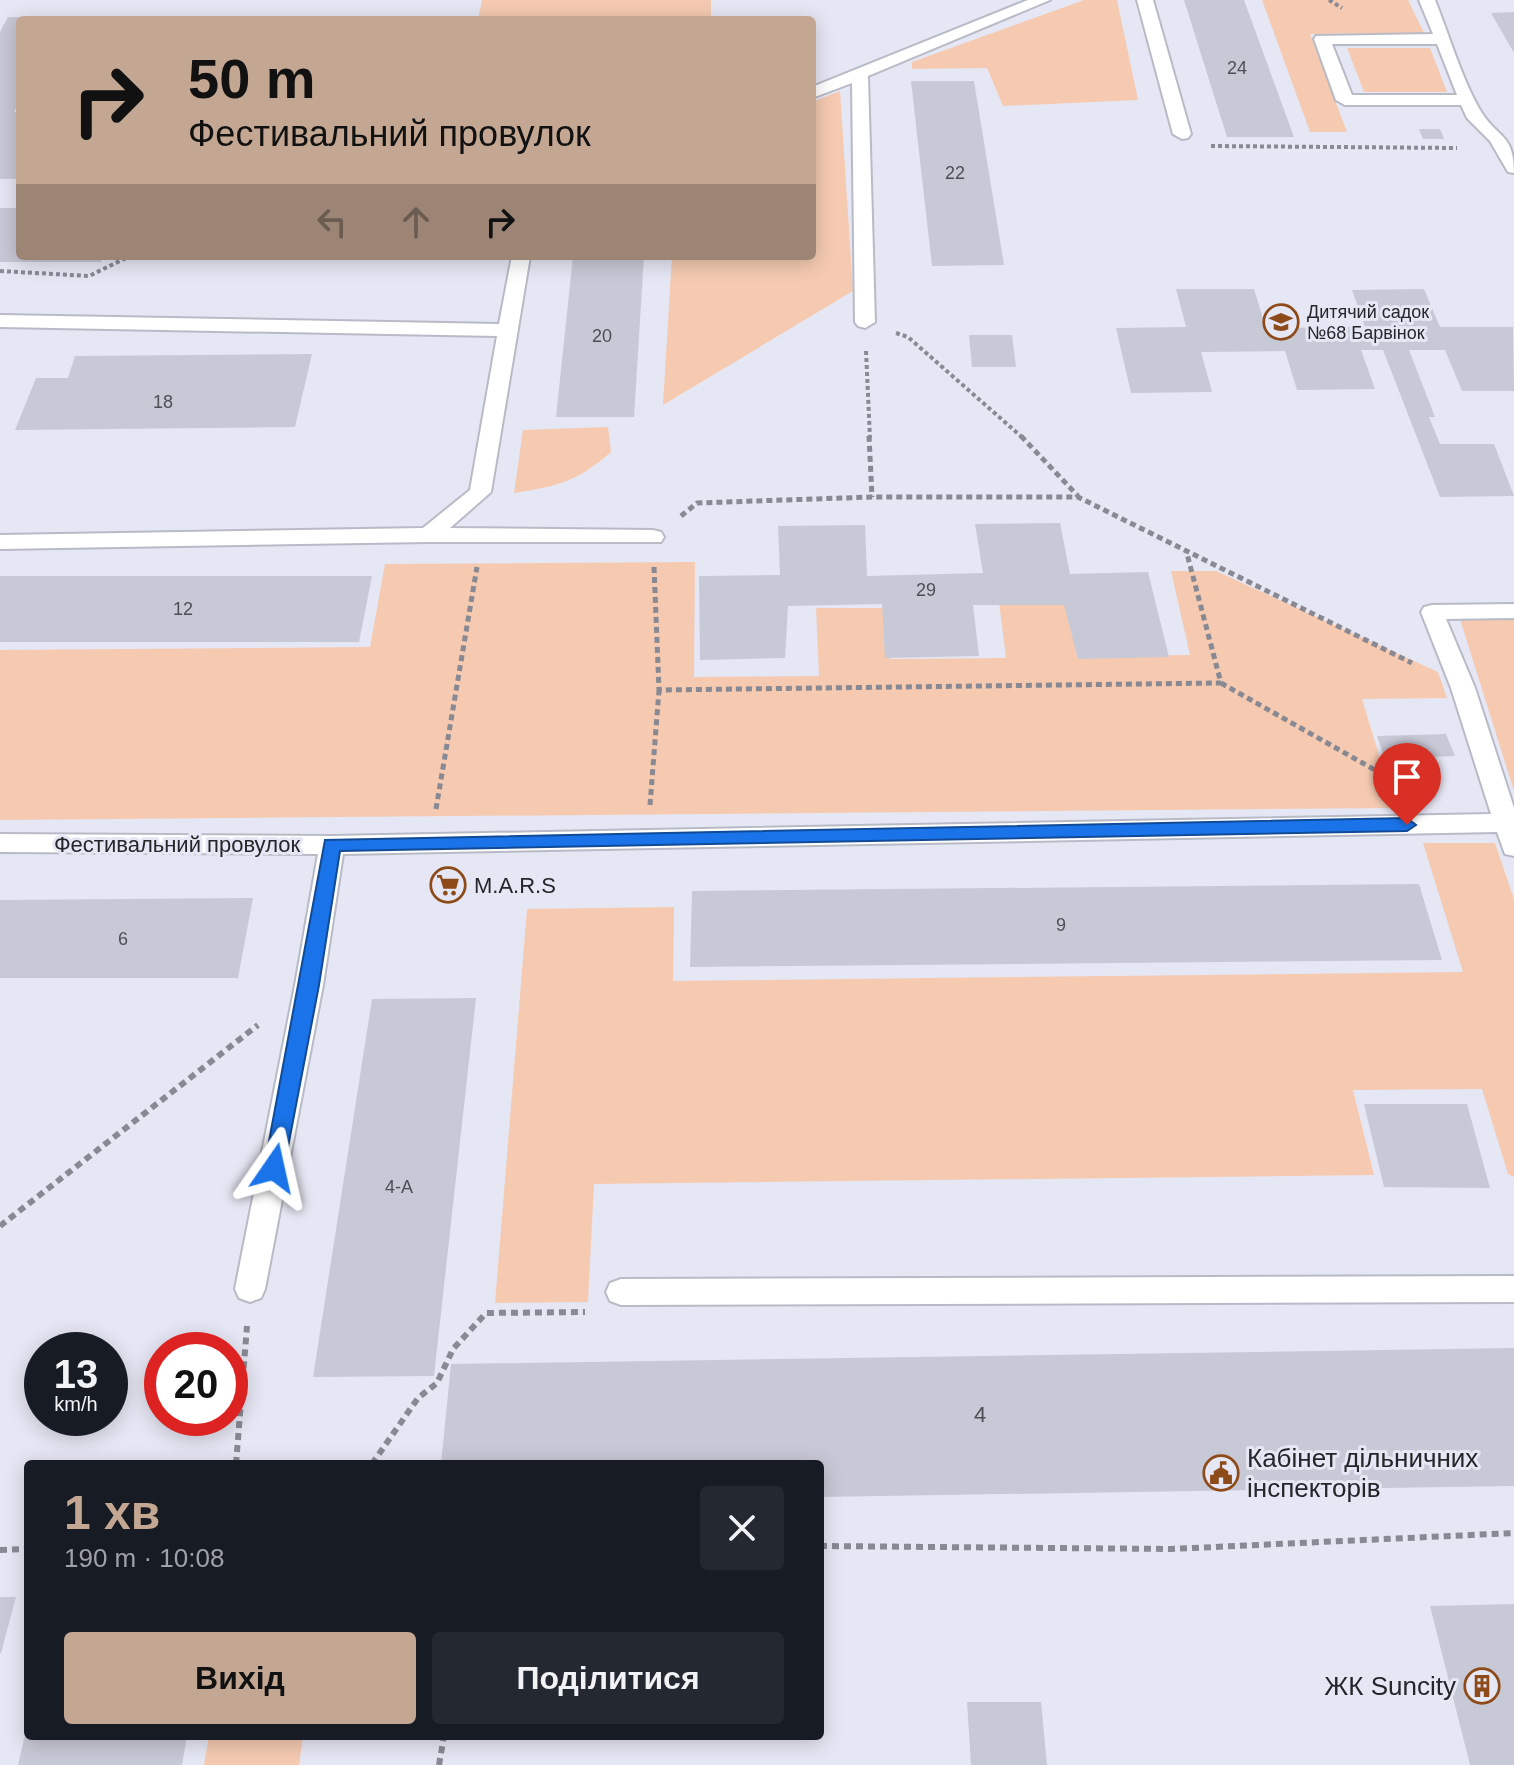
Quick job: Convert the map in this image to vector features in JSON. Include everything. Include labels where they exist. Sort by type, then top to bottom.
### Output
[{"type":"lane","points":[[816,91],[1042,0]]},
{"type":"lane","points":[[1145,0],[1182,134]]},
{"type":"lane","points":[[1427,0],[1473,114],[1504,148],[1514,168]]},
{"type":"lane","points":[[1442,39],[1322,39],[1345,100],[1467,100]]},
{"type":"lane","points":[[860,73],[865,322]]},
{"type":"lane","points":[[429,535],[480,492],[520,260]]},
{"type":"lane","points":[[0,321],[510,330]]},
{"type":"lane","points":[[0,542],[429,535],[653,537]]},
{"type":"lane","points":[[1514,611],[1432,612],[1463,688],[1514,847]]},
{"type":"lane","name":"Фестивальний провулок","points":[[0,843],[332,845],[1505,823]]},
{"type":"lane","points":[[250,1289],[309,985],[332,845]]},
{"type":"lane","points":[[621,1292],[1514,1289]]},
{"type":"path","points":[[1182,134],[1182,145],[1504,148]]},
{"type":"path","points":[[0,271],[89,276],[122,260]]},
{"type":"path","points":[[872,497],[865,322],[908,337],[1036,449],[1078,497],[1463,688]]},
{"type":"path","points":[[647,837],[659,690],[653,537],[697,503],[872,497],[1078,497]]},
{"type":"path","points":[[431,842],[483,535]]},
{"type":"path","points":[[1186,550],[1221,683]]},
{"type":"path","points":[[659,690],[1221,683],[1471,824]]},
{"type":"path","points":[[0,1226],[309,985]]},
{"type":"path","points":[[236,1460],[250,1289]]},
{"type":"path","points":[[375,1460],[418,1398],[437,1383],[453,1349],[486,1313],[617,1312],[621,1292]]},
{"type":"path","points":[[824,1546],[1171,1549],[1514,1533]]},
{"type":"path","points":[[0,1550],[24,1549]]},
{"type":"path","points":[[439,1765],[443,1740]]},
{"type":"shaded area","points":[[482,0],[711,0],[711,16],[479,16]]},
{"type":"shaded area","points":[[1084,0],[1117,0],[1138,100],[1003,106],[987,68],[912,69],[912,62]]},
{"type":"shaded area","points":[[1262,0],[1408,0],[1424,33],[1310,34],[1347,132],[1310,132]]},
{"type":"shaded area","points":[[1347,48],[1430,48],[1447,92],[1364,92]]},
{"type":"shaded area","points":[[840,91],[853,291],[663,405],[672,260],[816,260],[816,100]]},
{"type":"shaded area","points":[[608,427],[611,452],[588,470],[555,485],[514,493],[523,430]]},
{"type":"shaded area","points":[[695,562],[694,677],[819,676],[816,608],[885,608],[890,659],[1006,658],[999,602],[1067,601],[1077,656],[1190,655],[1171,571],[1216,571],[1438,672],[1447,698],[1362,699],[1395,808],[0,820],[0,650],[370,647],[385,564]]},
{"type":"shaded area","points":[[1459,616],[1514,617],[1514,791]]},
{"type":"shaded area","points":[[1423,843],[1495,843],[1514,899],[1514,1177],[1508,1174],[1482,1089],[1353,1090],[1374,1175],[594,1184],[588,1302],[495,1303],[527,909],[674,907],[673,981],[1463,972]]},
{"type":"shaded area","points":[[208,1740],[302,1740],[299,1765],[204,1765]]},
{"type":"building","points":[[1184,0],[1244,0],[1294,137],[1227,137]]},
{"type":"building","points":[[1514,12],[1514,53],[1491,13]]},
{"type":"building","points":[[8,17],[16,17],[16,179],[0,179],[0,32]]},
{"type":"building","points":[[911,81],[974,81],[1004,265],[932,266]]},
{"type":"building","points":[[1419,129],[1440,129],[1444,139],[1423,139]]},
{"type":"building","points":[[0,208],[16,208],[16,260],[102,260],[101,262],[0,262]]},
{"type":"building","points":[[573,260],[644,260],[634,417],[556,417]]},
{"type":"building","points":[[1176,289],[1254,289],[1266,328],[1365,327],[1352,290],[1424,289],[1440,327],[1513,327],[1514,391],[1462,391],[1445,350],[1409,350],[1435,417],[1429,417],[1440,444],[1494,444],[1514,496],[1440,497],[1383,350],[1361,350],[1375,389],[1297,390],[1285,351],[1201,352],[1212,392],[1131,393],[1116,328],[1186,327]]},
{"type":"building","points":[[969,335],[1012,335],[1016,367],[972,367]]},
{"type":"building","points":[[312,354],[295,427],[15,430],[36,378],[68,378],[75,356]]},
{"type":"building","points":[[1060,523],[1070,574],[1148,572],[1169,657],[1078,659],[1064,605],[973,605],[979,656],[885,658],[882,604],[788,606],[785,658],[700,660],[699,576],[780,575],[778,526],[865,525],[867,576],[983,573],[975,524]]},
{"type":"building","points":[[0,576],[372,576],[359,642],[0,642]]},
{"type":"building","points":[[1446,734],[1455,756],[1385,759],[1377,736]]},
{"type":"building","points":[[1419,884],[1442,960],[690,967],[692,891]]},
{"type":"building","points":[[253,898],[238,978],[0,978],[0,900]]},
{"type":"building","points":[[476,998],[434,1376],[313,1377],[372,999]]},
{"type":"building","points":[[1364,1104],[1467,1104],[1490,1188],[1384,1187]]},
{"type":"building","points":[[1514,1348],[1514,1486],[824,1497],[824,1460],[441,1460],[451,1364]]},
{"type":"building","points":[[0,1597],[16,1597],[1,1653],[0,1653]]},
{"type":"building","name":"ЖК Suncity","points":[[1514,1604],[1514,1765],[1470,1765],[1430,1606]]},
{"type":"building","points":[[967,1702],[1041,1702],[1047,1765],[971,1765]]},
{"type":"building","points":[[24,1739],[186,1740],[182,1765],[18,1765]]},
{"type":"place","name":"Дитячий садок №68 Барвінок","points":[[1281,322]]},
{"type":"place","name":"M.A.R.S","points":[[448,885]]},
{"type":"place","name":"Кабінет дільничних інспекторів","points":[[1221,1473]]},
{"type":"place","name":"ЖК Suncity","points":[[1482,1686]]},
{"type":"route","points":[[274,1168],[332,845],[1407,825]]}]
